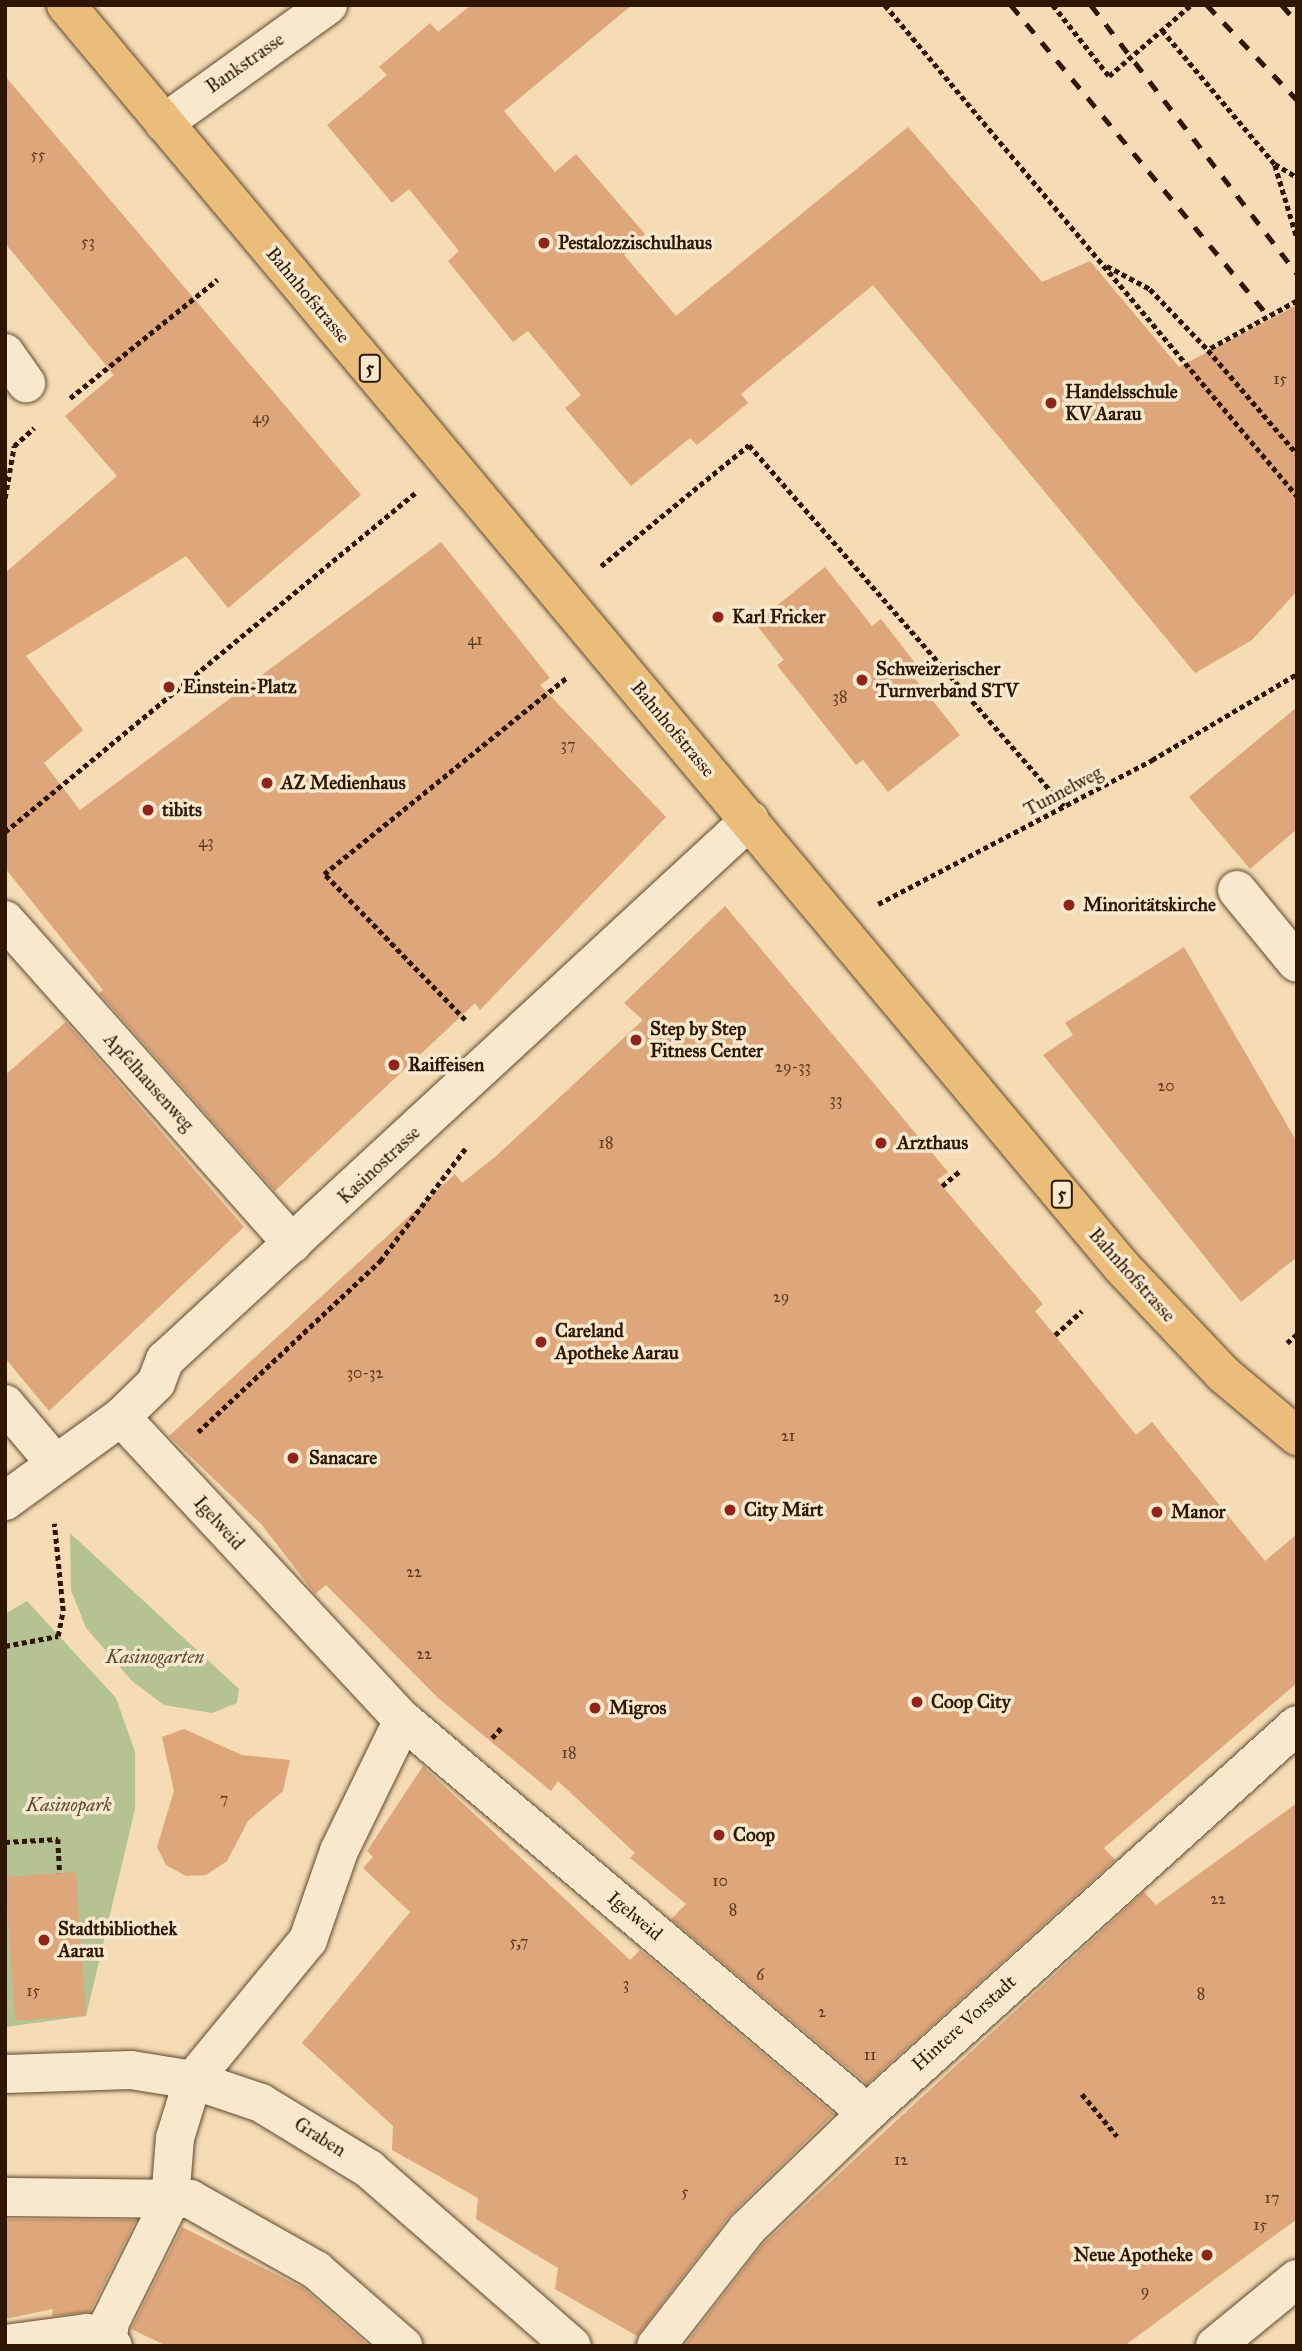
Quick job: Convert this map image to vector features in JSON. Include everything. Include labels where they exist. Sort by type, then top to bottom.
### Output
[{"type":"main road","name":"Bahnhofstrasse","points":[[66,5],[1121,1266],[1223,1374],[1297,1436]]},
{"type":"street","name":"Bankstrasse","points":[[164,123],[328,5]]},
{"type":"street","name":"Kasinostrasse","points":[[5,1501],[121,1417],[156,1383],[165,1360],[750,820]]},
{"type":"street","points":[[1237,890],[1297,963]]},
{"type":"street","name":"Apfelhausenweg","points":[[5,920],[293,1244]]},
{"type":"street","points":[[5,1404],[55,1463]]},
{"type":"street","name":"Igelweid","points":[[121,1417],[403,1720],[867,2113]]},
{"type":"street","points":[[5,2344],[87,2333],[108,2343],[172,2194],[175,2138],[193,2080],[308,1940],[339,1851],[403,1720]]},
{"type":"street","name":"Hintere Vorstadt","points":[[656,2346],[747,2229],[867,2113],[1297,1725]]},
{"type":"street","name":"Graben","points":[[5,2074],[131,2070],[193,2080],[261,2103],[325,2137],[572,2346]]},
{"type":"street","points":[[5,2197],[172,2194],[316,2270],[403,2346]]},
{"type":"street","points":[[1215,2346],[1297,2279]]},
{"type":"path","points":[[885,5],[1297,496]]},
{"type":"path","points":[[1053,5],[1109,76],[1191,5]]},
{"type":"path","points":[[1162,30],[1275,164],[1297,177]]},
{"type":"path","points":[[1275,164],[1297,238]]},
{"type":"path","points":[[1104,264],[1150,289],[1208,350],[1297,454]]},
{"type":"path","points":[[61,405],[217,280]]},
{"type":"path","points":[[1208,350],[1297,300]]},
{"type":"path","points":[[5,498],[14,446],[43,421]]},
{"type":"path","points":[[601,566],[748,445],[1064,806]]},
{"type":"path","points":[[5,832],[450,462]]},
{"type":"path","points":[[470,1026],[324,874],[603,647]]},
{"type":"path","name":"Tunnelweg","points":[[846,935],[882,900],[1064,806],[1297,674]]},
{"type":"path","points":[[942,1186],[960,1171]]},
{"type":"path","points":[[165,1463],[380,1261]]},
{"type":"path","points":[[1055,1335],[1082,1311]]},
{"type":"path","points":[[1287,1343],[1297,1334]]},
{"type":"path","points":[[5,1646],[58,1636],[64,1611],[52,1515]]},
{"type":"path","points":[[5,1842],[58,1839],[61,1873]]},
{"type":"path","points":[[1082,2094],[1117,2136]]},
{"type":"green space","name":"Kasinogarten","points":[[70,1533],[239,1689],[237,1703],[212,1713],[164,1705],[132,1681],[86,1628],[71,1590]]},
{"type":"green space","name":"Kasinopark","points":[[27,1601],[116,1698],[135,1752],[135,1809],[86,2016],[5,2027],[5,1614]]},
{"type":"building","points":[[471,5],[632,5],[504,111],[555,172],[576,154],[645,234],[624,255],[676,316],[908,127],[1042,282],[1090,261],[1179,367],[1297,305],[1297,591],[1252,640],[1195,673],[873,285],[741,394],[748,403],[697,445],[690,438],[631,486],[565,408],[581,395],[528,331],[513,342],[448,261],[459,251],[409,189],[392,203],[327,125],[387,75],[379,67],[430,23],[438,32]]},
{"type":"building","points":[[5,76],[361,495],[228,608],[186,556],[26,656],[83,730],[44,763],[80,810],[441,542],[550,678],[540,685],[666,817],[480,1010],[475,1003],[275,1191],[99,993],[103,990],[5,868],[5,573],[117,476],[65,416],[114,375],[5,243]]},
{"type":"building","points":[[825,567],[872,626],[881,619],[919,668],[911,674],[960,735],[888,792],[863,760],[856,765],[777,665],[784,660],[755,623]]},
{"type":"building","points":[[1297,707],[1297,829],[1250,869],[1189,797]]},
{"type":"building","points":[[725,906],[948,1172],[937,1180],[1043,1304],[1035,1311],[1136,1435],[1152,1422],[1265,1561],[1297,1534],[1297,1683],[1104,1848],[1115,1860],[867,2084],[671,1919],[686,1904],[630,1858],[635,1853],[558,1781],[551,1791],[438,1698],[326,1585],[315,1594],[262,1525],[169,1436],[455,1174],[462,1183],[495,1157],[643,1020],[624,1003]]},
{"type":"building","points":[[1184,947],[1297,1142],[1297,1257],[1241,1302],[1043,1055],[1073,1035],[1065,1023]]},
{"type":"building","points":[[66,1022],[244,1227],[49,1411],[5,1358],[5,1075]]},
{"type":"building","points":[[184,1729],[242,1755],[290,1760],[283,1791],[248,1821],[227,1861],[206,1875],[186,1876],[166,1865],[157,1847],[174,1791],[162,1737]]},
{"type":"building","points":[[423,1766],[630,1960],[640,1950],[834,2114],[730,2215],[637,2336],[555,2289],[558,2268],[476,2219],[478,2198],[392,2150],[393,2126],[302,2043],[410,1912],[363,1868],[373,1857],[367,1851]]},
{"type":"building","points":[[1297,1803],[1297,2219],[1124,2346],[684,2346],[763,2244],[1144,1892],[1156,1905]]},
{"type":"building","points":[[76,1872],[86,2016],[15,2021],[5,1877]]},
{"type":"building","points":[[5,2219],[136,2220],[90,2312],[52,2316],[53,2309],[5,2319]]},
{"type":"building","points":[[182,2227],[303,2288],[369,2346],[167,2346],[131,2329]]},
{"type":"railway","points":[[1011,5],[1264,311]]},
{"type":"railway","points":[[1091,5],[1297,273]]},
{"type":"railway","points":[[1207,5],[1297,100]]},
{"type":"railway","points":[[1282,5],[1297,22]]},
{"type":"place","name":"Pestalozzischulhaus","points":[[544,243]]},
{"type":"place","name":"Handelsschule KV Aarau","points":[[1051,403]]},
{"type":"place","name":"Karl Fricker","points":[[718,617]]},
{"type":"place","name":"Schweizerischer Turnverband STV","points":[[862,680]]},
{"type":"place","name":"Einstein-Platz","points":[[169,687]]},
{"type":"place","name":"AZ Medienhaus","points":[[267,783]]},
{"type":"place","name":"tibits","points":[[148,810]]},
{"type":"place","name":"Minoritätskirche","points":[[1069,905]]},
{"type":"place","name":"Step by Step Fitness Center","points":[[636,1040]]},
{"type":"place","name":"Raiffeisen","points":[[394,1065]]},
{"type":"place","name":"Arzthaus","points":[[881,1143]]},
{"type":"place","name":"Careland Apotheke Aarau","points":[[541,1342]]},
{"type":"place","name":"Sanacare","points":[[293,1458]]},
{"type":"place","name":"City Märt","points":[[730,1510]]},
{"type":"place","name":"Manor","points":[[1157,1512]]},
{"type":"place","name":"Coop City","points":[[917,1702]]},
{"type":"place","name":"Migros","points":[[595,1708]]},
{"type":"place","name":"Coop","points":[[719,1835]]},
{"type":"place","name":"Stadtbibliothek Aarau","points":[[44,1940]]},
{"type":"place","name":"Neue Apotheke","points":[[1207,2255]]}]
